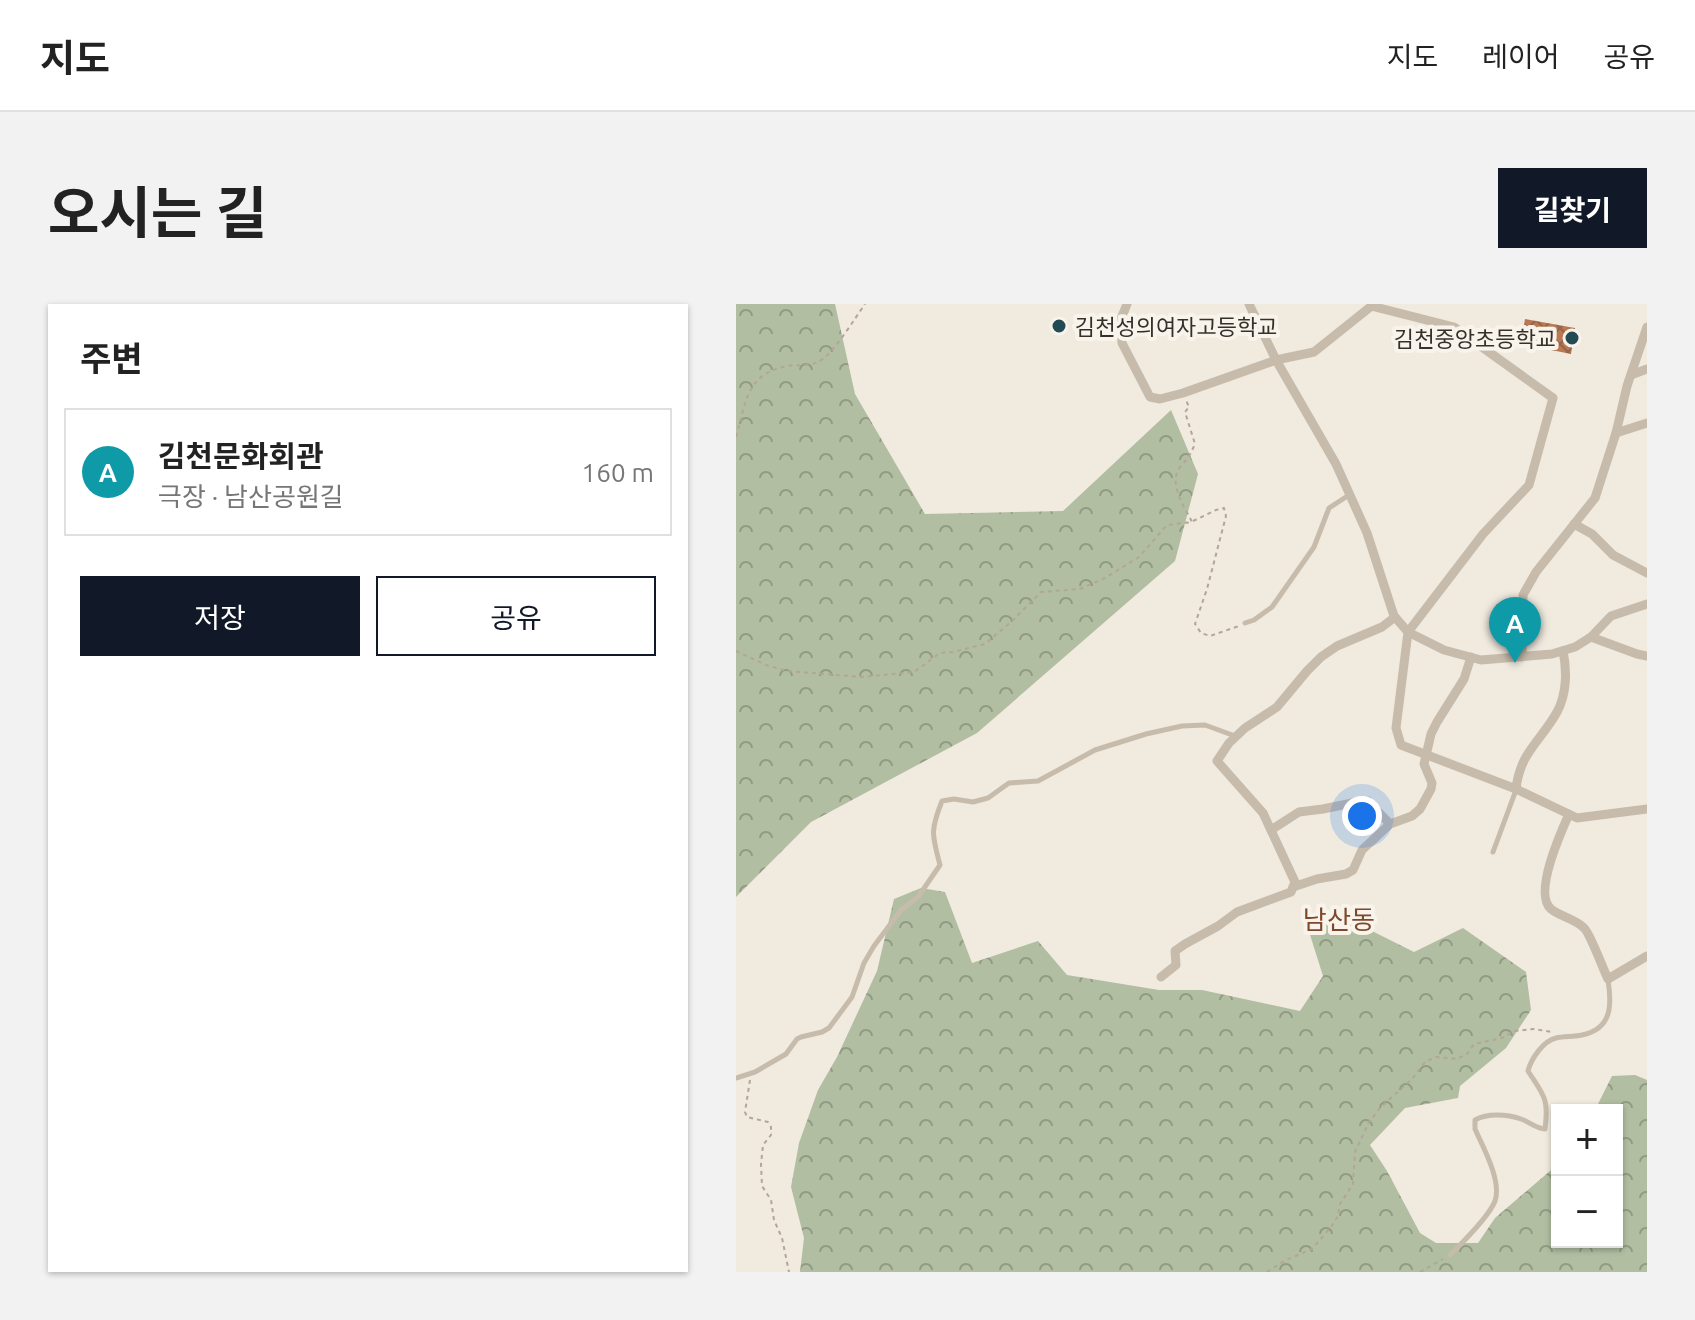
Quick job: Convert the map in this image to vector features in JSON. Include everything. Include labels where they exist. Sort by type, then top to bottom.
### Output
[{"type":"street","points":[[1127,304],[1121,319],[1122,343],[1150,397],[1160,399],[1183,393],[1276,360],[1314,352],[1373,305],[1454,327],[1553,398],[1529,485],[1483,534],[1408,632],[1396,728],[1401,745],[1516,789],[1577,818],[1647,809]]},
{"type":"street","points":[[1249,304],[1276,360],[1336,464],[1367,533],[1394,616],[1408,632],[1444,650],[1481,660],[1552,654],[1575,647],[1591,637],[1611,616],[1647,604]]},
{"type":"street","points":[[1522,657],[1523,595],[1536,572],[1595,498],[1647,327]]},
{"type":"street","points":[[1631,375],[1647,369]]},
{"type":"street","points":[[1616,433],[1647,423]]},
{"type":"street","points":[[1574,524],[1592,534],[1613,555],[1647,573]]},
{"type":"street","points":[[1161,977],[1176,965],[1175,951],[1237,912],[1291,892],[1295,882],[1263,813],[1217,761],[1229,743],[1277,707],[1321,657],[1337,646],[1382,627],[1394,616]]},
{"type":"street","points":[[1591,637],[1647,656]]},
{"type":"street","points":[[1516,789],[1522,764],[1531,747],[1559,709],[1566,667],[1563,651]]},
{"type":"street","points":[[1293,887],[1353,870],[1362,850],[1390,824],[1412,816],[1428,797],[1432,783],[1424,764],[1425,754],[1437,722],[1464,679],[1471,657]]},
{"type":"street","points":[[1271,830],[1299,812],[1362,801],[1368,801],[1390,824]]},
{"type":"street","points":[[1569,814],[1558,839],[1545,885],[1546,903],[1552,910],[1586,928],[1608,979],[1647,956]]},
{"type":"lane","points":[[1245,623],[1272,607],[1314,547],[1329,508],[1350,494]]},
{"type":"lane","points":[[736,1078],[755,1072],[786,1054],[797,1039],[822,1032],[834,1023],[852,997],[864,963],[874,946],[901,910],[918,897],[940,865],[932,833],[942,801],[973,802],[988,798],[1009,783],[1038,781],[1095,750],[1182,726],[1205,725],[1236,737]]},
{"type":"lane","points":[[1493,852],[1516,789]]},
{"type":"lane","points":[[1450,1255],[1478,1226],[1495,1200],[1495,1179],[1475,1129],[1475,1120],[1482,1116],[1519,1118],[1545,1129],[1546,1099],[1528,1071],[1531,1060],[1553,1039],[1594,1032],[1604,1025],[1611,998],[1608,979]]},
{"type":"path","points":[[736,437],[749,389],[764,374],[783,367],[817,363],[828,356],[865,304]]},
{"type":"path","points":[[1183,393],[1189,407],[1185,412],[1195,444],[1187,461],[1179,467],[1175,480],[1192,522]]},
{"type":"path","points":[[736,651],[787,671],[862,677],[914,672],[940,653],[985,644],[1041,592],[1080,589],[1105,578],[1139,557],[1167,525],[1192,522],[1224,508],[1226,516],[1195,624],[1201,633],[1210,636],[1245,623]]},
{"type":"path","points":[[1267,1272],[1312,1249],[1331,1227],[1338,1216],[1340,1204],[1353,1184],[1355,1152],[1369,1122],[1425,1062],[1436,1057],[1457,1059],[1467,1054],[1474,1044],[1502,1038],[1514,1031],[1545,1030],[1561,1038]]},
{"type":"path","points":[[747,1074],[751,1083],[745,1112],[747,1117],[768,1122],[771,1127],[771,1135],[763,1145],[762,1186],[771,1200],[789,1272]]},
{"type":"path","points":[[1420,1272],[1450,1255]]},
{"type":"green space","points":[[736,304],[835,304],[855,394],[925,514],[1063,511],[1171,410],[1198,474],[1175,561],[977,733],[811,822],[736,897]]},
{"type":"green space","points":[[921,888],[945,892],[972,963],[1038,941],[1067,975],[1159,990],[1202,990],[1300,1011],[1323,976],[1306,922],[1338,914],[1414,952],[1463,928],[1526,972],[1531,1010],[1506,1048],[1460,1086],[1458,1098],[1405,1108],[1370,1145],[1420,1233],[1436,1243],[1478,1243],[1495,1218],[1551,1170],[1551,1248],[1623,1248],[1623,1104],[1598,1104],[1612,1076],[1635,1075],[1647,1080],[1647,1272],[800,1272],[804,1238],[791,1187],[799,1143],[818,1090],[877,971],[894,899]]},
{"type":"building","points":[[1525,319],[1575,328],[1571,354],[1521,344]]},
{"type":"place","name":"김천성의여자고등학교","points":[[1059,326]]},
{"type":"place","name":"김천중앙초등학교","points":[[1572,338]]},
{"type":"place","name":"김천문화회관","points":[[1515,663]]},
{"type":"district","name":"남산동","points":[[1339,919]]}]
